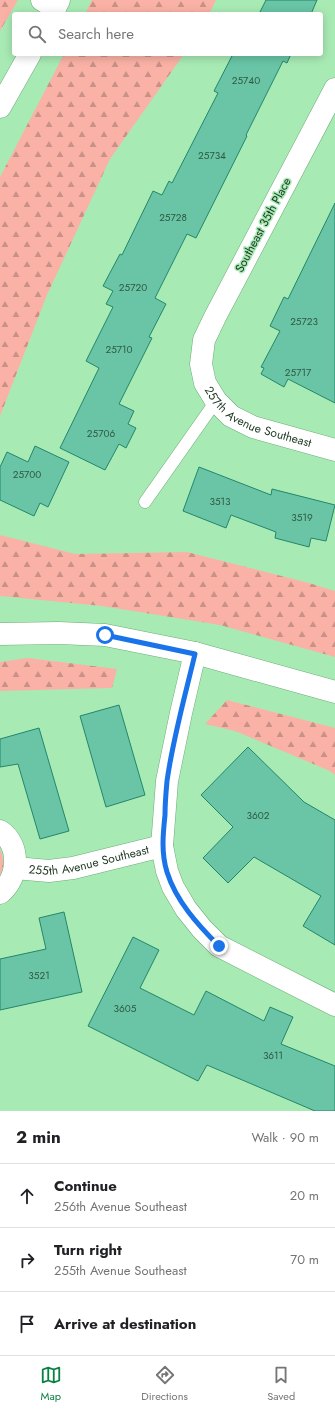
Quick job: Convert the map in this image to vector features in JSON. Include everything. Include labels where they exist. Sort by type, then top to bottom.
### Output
[{"type":"street","points":[[0,107],[29,56]]},
{"type":"street","name":"Southeast 35th Place","points":[[201,364],[204,340],[215,317],[335,89]]},
{"type":"street","name":"257th Avenue Southeast","points":[[201,364],[205,383],[216,401],[231,416],[253,427],[333,447]]},
{"type":"street","points":[[0,634],[59,633],[105,635],[195,654],[335,692]]},
{"type":"street","name":"255th Avenue Southeast","points":[[195,654],[167,781],[162,846],[167,871],[173,887],[186,909],[219,946],[335,1005]]},
{"type":"street","name":"255th Avenue Southeast","points":[[0,830],[4,833],[11,844],[15,856],[15,868],[10,881],[0,893]]},
{"type":"street","name":"255th Avenue Southeast","points":[[15,868],[49,871],[73,868],[162,846]]},
{"type":"lane","points":[[145,502],[216,401]]},
{"type":"green space","points":[[0,0],[18,0],[0,31]]},
{"type":"green space","points":[[92,0],[216,0],[210,12],[86,12]]},
{"type":"green space","points":[[63,56],[183,56],[110,159],[47,295],[0,416],[0,177]]},
{"type":"green space","points":[[0,535],[75,554],[187,552],[335,591],[335,657],[220,625],[102,606],[0,596]]},
{"type":"green space","points":[[28,658],[117,669],[112,688],[0,691],[0,662]]},
{"type":"green space","points":[[227,700],[335,728],[335,775],[330,771],[235,731],[205,724]]},
{"type":"green space","points":[[0,849],[3,869],[0,875]]},
{"type":"building","points":[[266,0],[317,0],[312,12],[260,12]]},
{"type":"building","points":[[232,56],[290,56],[287,63],[283,61],[196,238],[187,234],[155,298],[166,304],[149,337],[152,338],[119,404],[134,411],[128,424],[136,428],[126,448],[119,444],[105,470],[60,448],[99,368],[86,361],[113,307],[106,304],[113,291],[103,286],[120,254],[122,255],[153,191],[162,195],[169,181],[172,183],[218,93],[214,91]]},
{"type":"building","points":[[335,203],[335,403],[288,379],[284,387],[261,374],[264,368],[261,367],[280,331],[270,326],[284,297],[288,299]]},
{"type":"building","points":[[35,446],[69,462],[48,507],[40,503],[34,516],[0,500],[0,467],[7,452],[28,462]]},
{"type":"building","points":[[199,467],[271,495],[272,489],[335,505],[326,541],[311,538],[309,547],[275,538],[276,532],[231,515],[226,528],[183,511]]},
{"type":"building","points":[[119,705],[145,795],[106,807],[80,716]]},
{"type":"building","points":[[39,728],[69,831],[40,839],[18,764],[0,767],[0,739]]},
{"type":"building","points":[[248,747],[304,802],[335,820],[335,945],[303,926],[321,896],[254,857],[228,883],[203,858],[233,827],[201,795]]},
{"type":"building","points":[[64,912],[82,992],[0,1010],[0,959],[46,949],[39,918]]},
{"type":"building","points":[[133,937],[159,950],[140,988],[194,1015],[206,991],[264,1021],[270,1007],[293,1017],[281,1044],[335,1066],[335,1111],[315,1111],[207,1065],[198,1081],[88,1026]]},
{"type":"route","points":[[105,635],[195,654],[167,781],[162,846],[167,871],[173,887],[186,909],[202,929],[219,946]]}]
